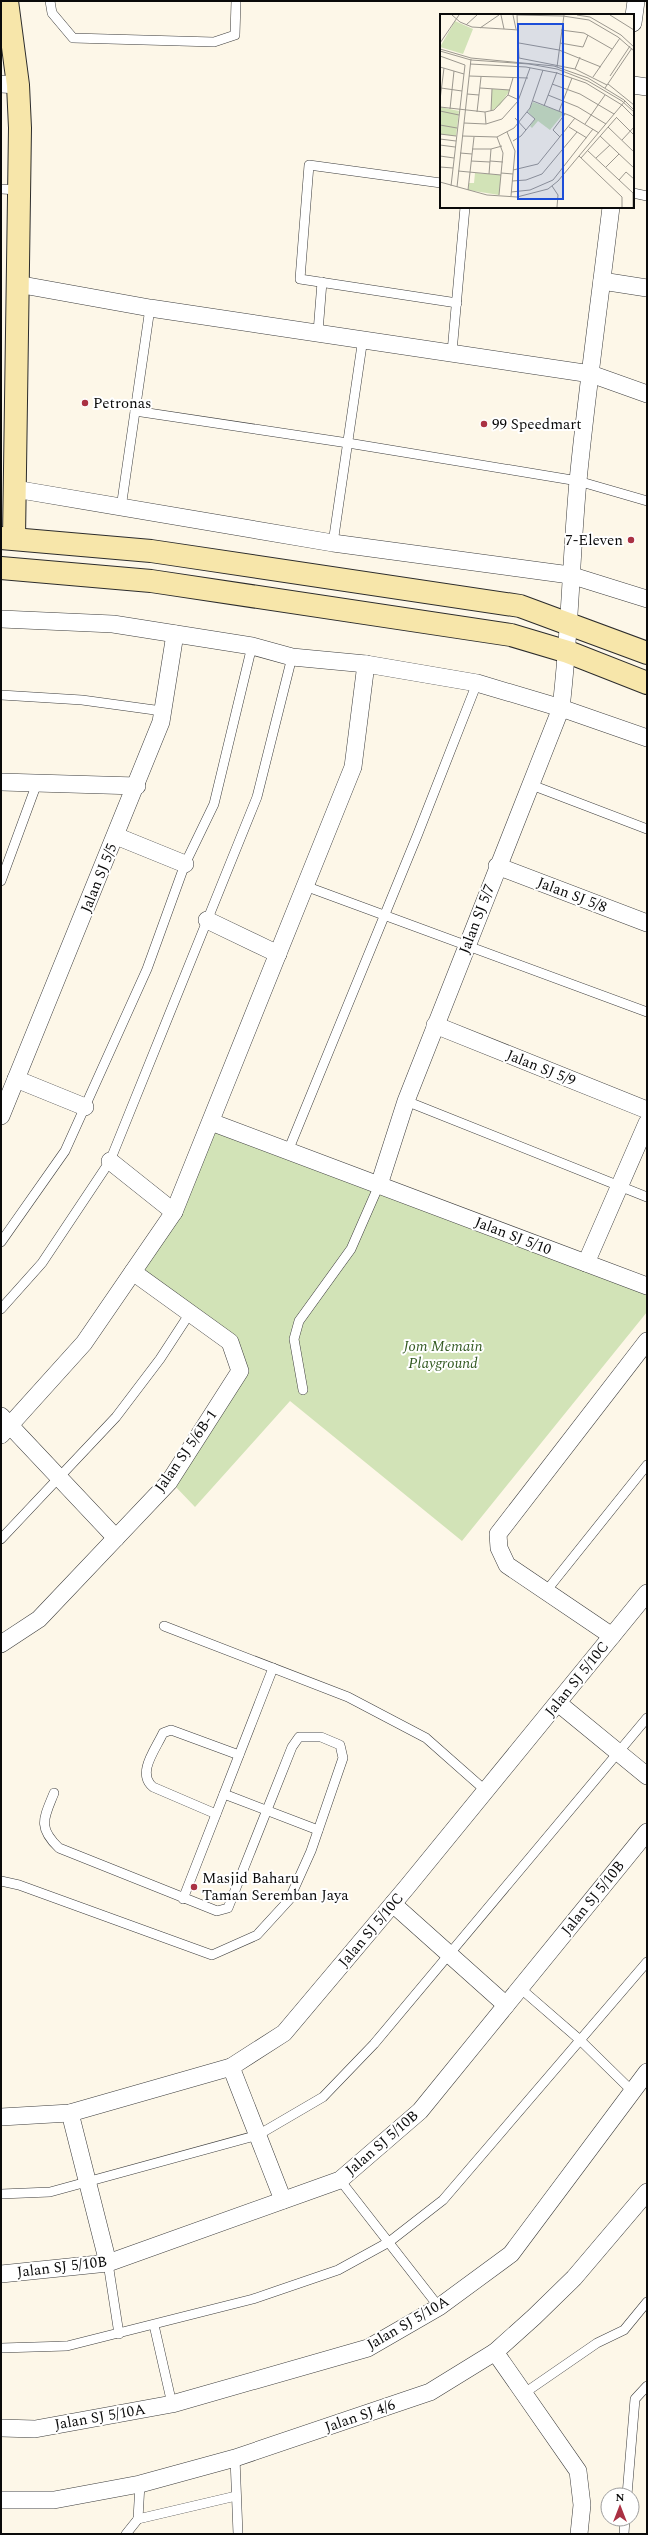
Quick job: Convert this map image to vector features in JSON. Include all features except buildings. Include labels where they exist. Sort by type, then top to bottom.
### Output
[{"type":"street","points":[[7,1],[10,84],[10,189],[17,284],[15,489],[8,538],[151,551],[520,606],[647,653]]},
{"type":"street","points":[[634,16],[636,1]]},
{"type":"street","points":[[634,85],[647,87]]},
{"type":"street","name":"Jalan SJ 5/7","points":[[379,1185],[406,1101],[529,784],[561,708],[568,652],[570,575],[578,481],[611,208]]},
{"type":"street","points":[[602,281],[647,288]]},
{"type":"street","points":[[17,284],[150,308],[363,338],[591,374],[647,394]]},
{"type":"street","points":[[15,489],[332,543],[570,575],[647,599]]},
{"type":"street","points":[[1,568],[151,581],[511,634],[568,652],[647,683]]},
{"type":"street","points":[[1,618],[113,624],[252,646],[292,656],[366,664],[477,683],[561,708],[647,738]]},
{"type":"street","name":"Jalan SJ 5/5","points":[[3,1105],[16,1079],[137,786],[161,722],[175,634]]},
{"type":"street","points":[[116,1538],[60,1479],[4,1425],[84,1344],[174,1212],[353,767],[366,664]]},
{"type":"street","points":[[1,782],[137,786]]},
{"type":"street","points":[[116,836],[185,864]]},
{"type":"street","name":"Jalan SJ 5/8","points":[[497,866],[647,923]]},
{"type":"street","points":[[207,920],[278,954]]},
{"type":"street","name":"Jalan SJ 5/9","points":[[435,1026],[647,1110]]},
{"type":"street","points":[[16,1079],[85,1107]]},
{"type":"street","name":"Jalan SJ 5/10","points":[[210,1122],[647,1286]]},
{"type":"street","points":[[586,1263],[647,1123]]},
{"type":"street","points":[[110,1161],[174,1212]]},
{"type":"street","name":"Jalan SJ 5/6B-1","points":[[1,1644],[39,1619],[169,1482],[240,1371],[230,1342],[133,1272]]},
{"type":"street","points":[[612,1636],[547,1590],[507,1565],[499,1548],[498,1534],[647,1341]]},
{"type":"street","name":"Jalan SJ 5/10C","points":[[1,2117],[70,2113],[231,2067],[284,2033],[393,1904],[647,1593]]},
{"type":"street","points":[[558,1703],[647,1776]]},
{"type":"street","name":"Jalan SJ 5/10B","points":[[1,2274],[108,2263],[340,2180],[420,2111],[647,1832]]},
{"type":"street","points":[[393,1904],[506,2005]]},
{"type":"street","points":[[231,2067],[283,2200]]},
{"type":"street","name":"Jalan SJ 5/10A","points":[[1,2428],[36,2428],[172,2404],[368,2348],[439,2307],[511,2254],[647,2072]]},
{"type":"street","points":[[70,2113],[108,2263]]},
{"type":"street","name":"Jalan SJ 4/6","points":[[1,2500],[54,2500],[140,2484],[235,2458],[430,2392],[495,2352],[574,2278],[647,2192]]},
{"type":"street","points":[[495,2352],[578,2471],[582,2504],[579,2534]]},
{"type":"lane","points":[[50,1],[52,13],[73,38],[214,42],[235,35],[236,1]]},
{"type":"lane","points":[[440,183],[309,165],[300,279],[457,303]]},
{"type":"lane","points":[[634,193],[647,196]]},
{"type":"lane","points":[[452,352],[465,208]]},
{"type":"lane","points":[[318,332],[322,282]]},
{"type":"lane","points":[[121,508],[150,308]]},
{"type":"lane","points":[[332,543],[363,338]]},
{"type":"lane","points":[[135,411],[348,443],[578,481],[647,501]]},
{"type":"lane","points":[[1,1242],[65,1151],[147,969],[185,864],[214,804],[252,646]]},
{"type":"lane","points":[[1,1309],[42,1262],[110,1161],[257,797],[292,656]]},
{"type":"lane","points":[[288,1151],[383,915],[417,836],[477,683]]},
{"type":"lane","points":[[1,696],[82,700],[162,710]]},
{"type":"lane","points":[[1,881],[37,783]]},
{"type":"lane","points":[[529,784],[647,829]]},
{"type":"lane","points":[[305,886],[647,1012]]},
{"type":"lane","points":[[406,1101],[647,1197]]},
{"type":"lane","points":[[303,1390],[294,1338],[299,1322],[351,1248],[379,1185]]},
{"type":"lane","points":[[1,1539],[60,1479],[116,1417],[160,1359],[190,1313]]},
{"type":"lane","points":[[547,1590],[647,1465]]},
{"type":"lane","points":[[164,1626],[348,1697],[426,1738],[486,1791]]},
{"type":"lane","points":[[183,1899],[273,1668]]},
{"type":"lane","points":[[1,2194],[50,2192],[258,2135],[324,2097],[374,2044],[647,1718]]},
{"type":"lane","points":[[216,1814],[153,1788],[147,1780],[145,1773],[163,1733],[171,1730],[239,1755]]},
{"type":"lane","points":[[1,1881],[19,1885],[212,1955],[257,1936],[289,1900],[318,1830],[342,1758],[340,1745],[321,1737],[299,1737],[292,1748],[228,1908],[217,1911],[183,1899],[59,1848],[47,1836],[44,1816],[54,1793]]},
{"type":"lane","points":[[224,1794],[318,1830]]},
{"type":"lane","points":[[1,2348],[67,2346],[154,2325],[253,2298],[338,2270],[389,2242],[443,2200],[647,1962]]},
{"type":"lane","points":[[520,1988],[580,2040],[632,2091]]},
{"type":"lane","points":[[340,2180],[439,2307]]},
{"type":"lane","points":[[108,2263],[119,2334]]},
{"type":"lane","points":[[524,2394],[597,2343],[624,2330],[647,2302]]},
{"type":"lane","points":[[154,2325],[172,2404]]},
{"type":"lane","points":[[628,2487],[635,2399],[647,2386]]},
{"type":"lane","points":[[235,2458],[238,2534]]},
{"type":"lane","points":[[126,2534],[138,2519],[140,2484]]},
{"type":"lane","points":[[138,2519],[236,2496]]},
{"type":"green space","name":"Jom Memain Playground","points":[[213,1127],[647,1290],[647,1312],[462,1541],[290,1401],[195,1507],[173,1484],[243,1372],[232,1340],[138,1272]]},
{"type":"place","name":"Petronas","points":[[85,403]]},
{"type":"place","name":"99 Speedmart","points":[[484,424]]},
{"type":"place","name":"7-Eleven","points":[[631,540]]},
{"type":"place","name":"Masjid Baharu Taman Seremban Jaya","points":[[194,1887]]}]
